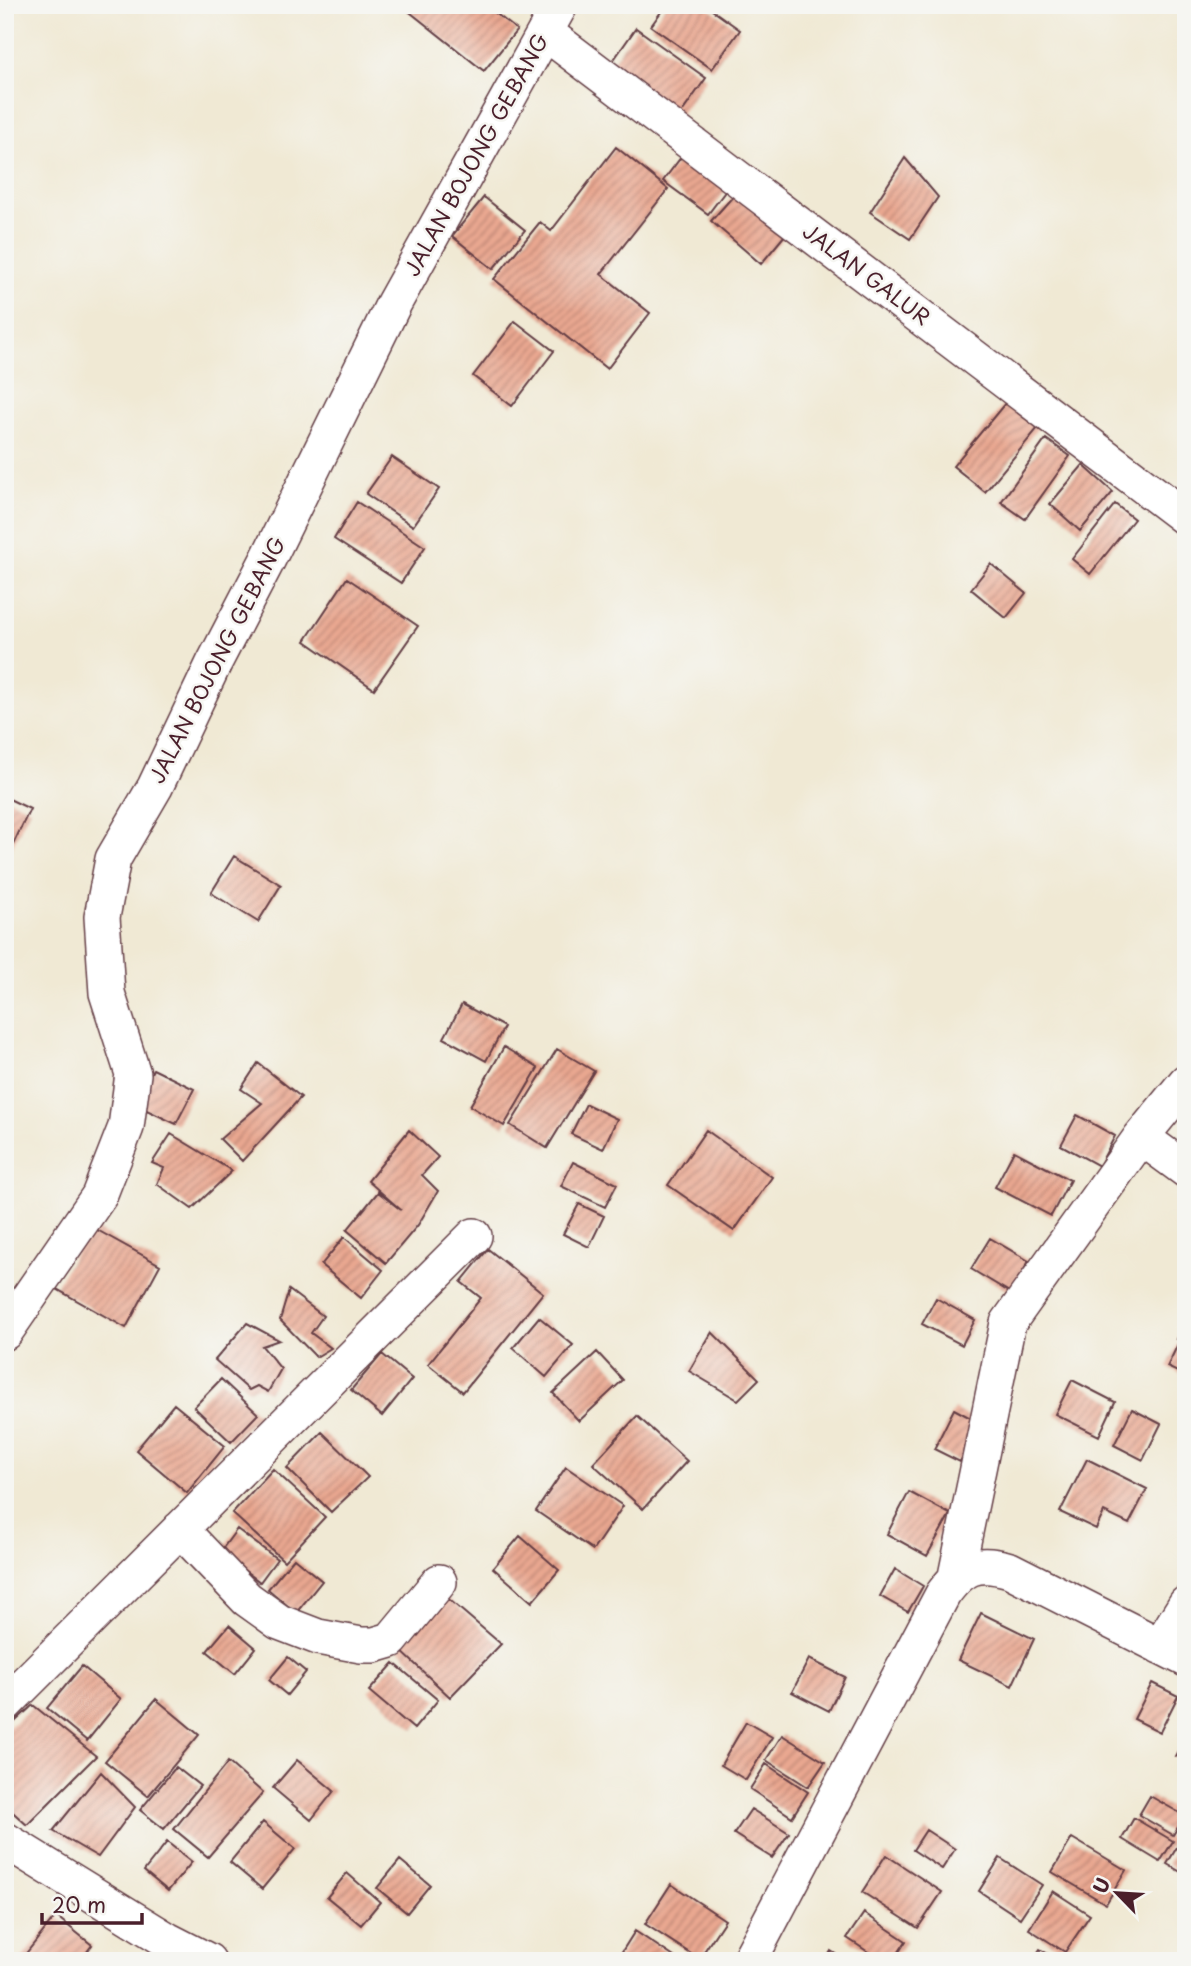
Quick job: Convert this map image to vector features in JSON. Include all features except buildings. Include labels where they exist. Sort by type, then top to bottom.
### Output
[{"type":"street","name":"JALAN GALUR","points":[[553,19],[1186,518]]},
{"type":"street","name":"JALAN BOJONG GEBANG","points":[[5,1332],[99,1196],[126,1127],[133,1074],[107,993],[102,917],[113,859],[155,787],[394,303],[553,19]]},
{"type":"street","points":[[957,1576],[1008,1323],[1140,1137],[1186,1082]]},
{"type":"street","points":[[1140,1137],[1186,1170]]},
{"type":"street","points":[[5,1703],[474,1236]]},
{"type":"street","points":[[180,1529],[247,1599],[279,1622],[329,1639],[361,1646],[391,1640],[439,1582]]},
{"type":"street","points":[[749,1961],[943,1594],[957,1576],[975,1567],[993,1565],[1010,1570],[1173,1652],[1186,1604]]},
{"type":"street","points":[[5,1840],[167,1940],[208,1961]]}]
